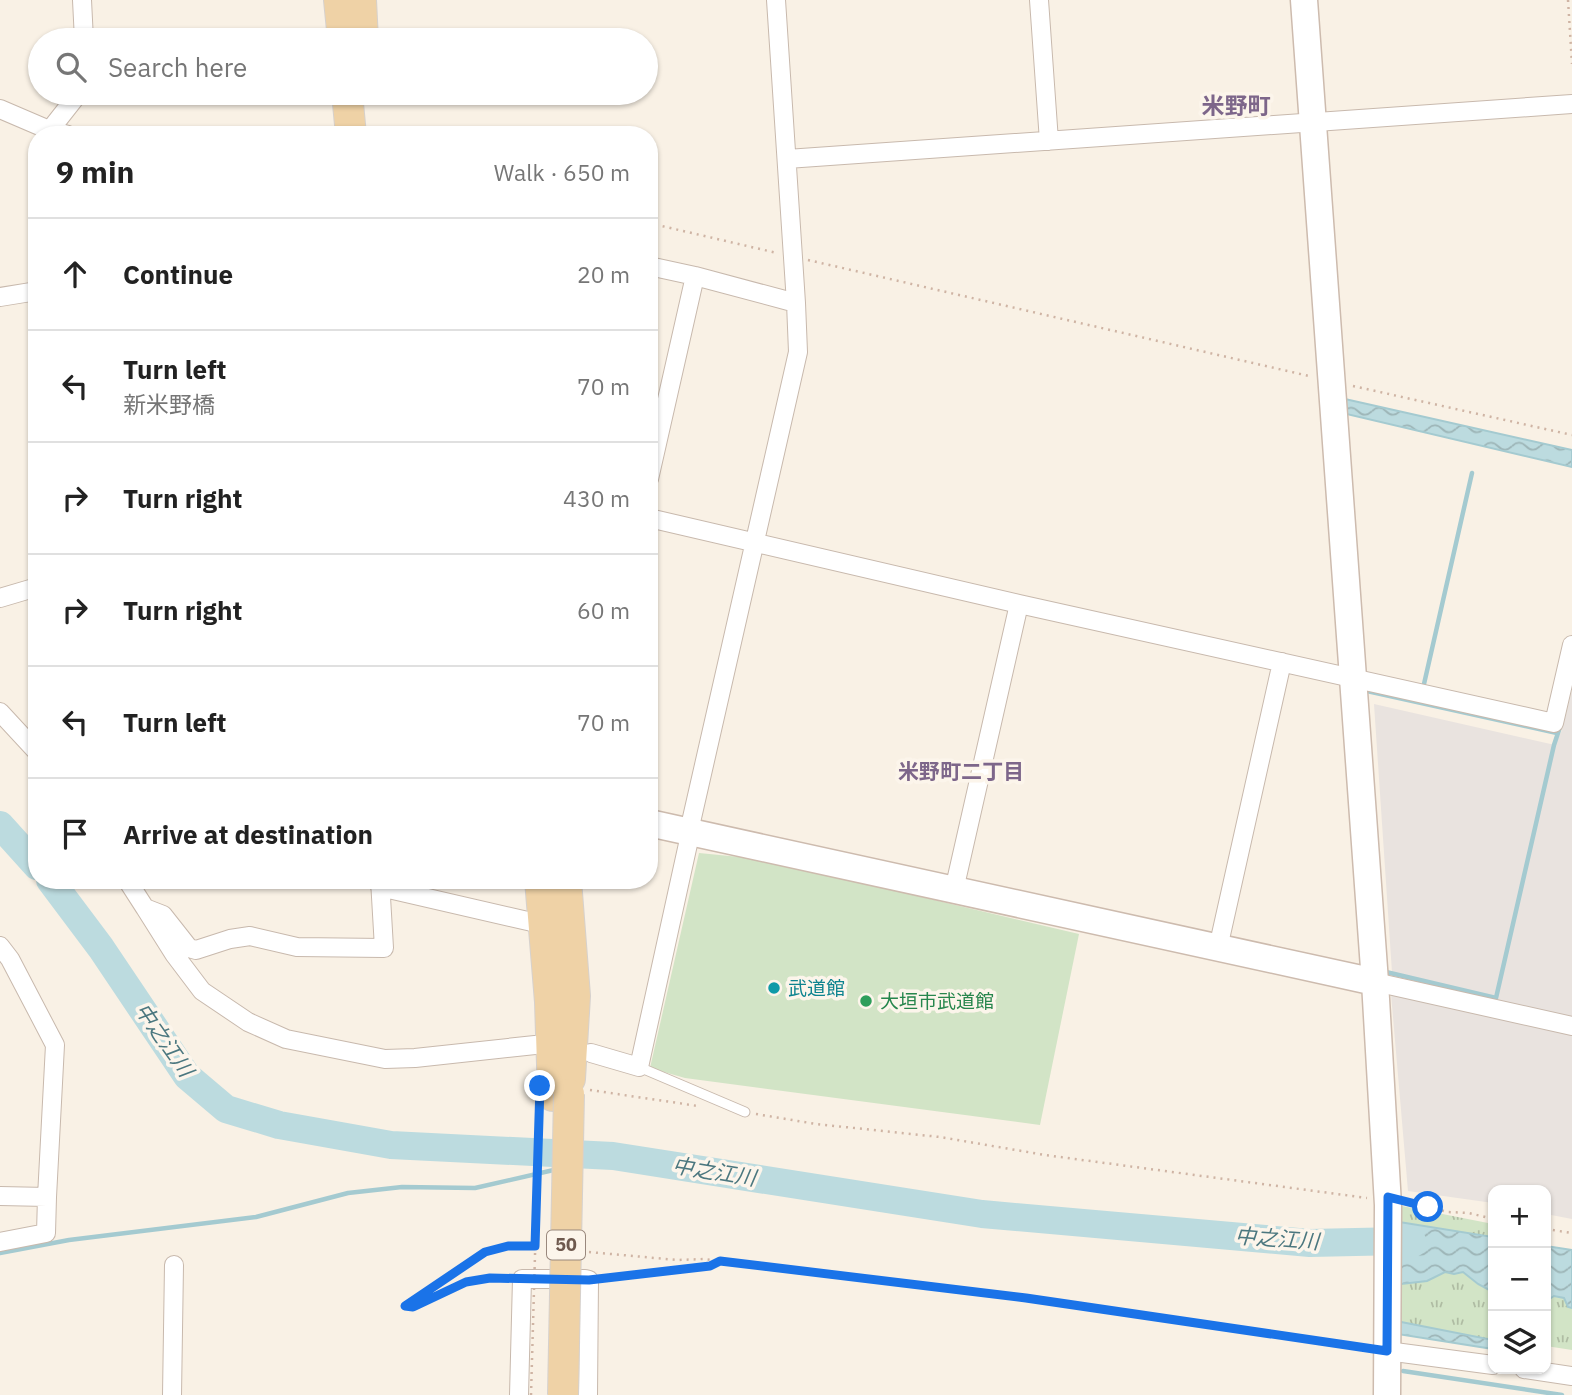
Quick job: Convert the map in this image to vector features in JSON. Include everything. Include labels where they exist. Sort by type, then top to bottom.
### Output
[{"type":"main road","points":[[339,0],[342,28]]},
{"type":"main road","points":[[361,0],[362,28]]},
{"type":"main road","points":[[348,105],[350,126]]},
{"type":"main road","points":[[367,105],[368,126]]},
{"type":"main road","name":"50","points":[[541,889],[561,1098],[563,1395]]},
{"type":"main road","name":"50","points":[[544,1395],[561,1098],[575,996],[567,889]]},
{"type":"street","points":[[82,0],[83,28]]},
{"type":"street","points":[[591,1053],[639,1067],[752,543],[798,352],[776,0]]},
{"type":"street","points":[[1039,0],[1049,141]]},
{"type":"street","points":[[1304,0],[1375,982],[1388,1201],[1387,1395]]},
{"type":"street","points":[[787,159],[1572,104]]},
{"type":"street","points":[[52,126],[70,105]]},
{"type":"street","points":[[0,109],[45,126]]},
{"type":"street","points":[[658,268],[796,300]]},
{"type":"street","points":[[658,439],[695,276]]},
{"type":"street","points":[[0,297],[28,292]]},
{"type":"street","points":[[658,520],[1554,723],[1572,645]]},
{"type":"street","points":[[1,593],[28,588]]},
{"type":"street","points":[[954,890],[1019,604]]},
{"type":"street","points":[[1218,948],[1282,663]]},
{"type":"street","points":[[0,712],[28,742]]},
{"type":"street","points":[[658,825],[1572,1026]]},
{"type":"street","points":[[133,889],[174,954],[202,991],[248,1022],[286,1038],[385,1059],[535,1045]]},
{"type":"street","points":[[145,908],[163,915],[189,948],[196,950],[230,939],[250,936],[297,947],[384,948],[380,889]]},
{"type":"street","points":[[400,889],[533,922]]},
{"type":"street","points":[[0,946],[10,959],[55,1045],[46,1233],[0,1242]]},
{"type":"street","points":[[0,1196],[47,1197]]},
{"type":"street","points":[[172,1395],[174,1265]]},
{"type":"street","points":[[519,1395],[522,1279],[589,1280],[588,1395]]},
{"type":"street","points":[[1387,1347],[1488,1364]]},
{"type":"street","points":[[1551,1373],[1572,1376]]},
{"type":"lane","points":[[639,1067],[745,1112]]},
{"type":"path","points":[[1568,0],[1572,64]]},
{"type":"path","points":[[658,225],[794,261],[1332,385],[1572,435]]},
{"type":"path","points":[[531,1395],[535,1235],[561,1098],[705,1107]]},
{"type":"path","points":[[745,1112],[816,1124],[940,1137],[1045,1155],[1263,1183],[1488,1218]]},
{"type":"path","points":[[1551,1230],[1572,1233]]},
{"type":"path","points":[[522,1279],[490,1278],[466,1282],[413,1307],[405,1306],[485,1252],[508,1246],[535,1246]]},
{"type":"path","points":[[578,1252],[720,1261],[1026,1298],[1387,1347]]},
{"type":"path","points":[[589,1280],[710,1266],[720,1261]]},
{"type":"shaded area","points":[[1572,690],[1572,1017],[1392,972],[1374,704],[1555,745],[1562,730]]},
{"type":"shaded area","points":[[1391,994],[1572,1033],[1572,1219],[1551,1215],[1551,1185],[1488,1185],[1488,1202],[1408,1191]]},
{"type":"green space","name":"大垣市武道館","points":[[699,853],[760,859],[1079,934],[1040,1125],[685,1078],[650,1068]]},
{"type":"green space","points":[[1402,1206],[1488,1223],[1488,1236],[1399,1222],[1399,1209]]},
{"type":"green space","points":[[1445,1272],[1463,1272],[1488,1290],[1488,1339],[1397,1321],[1398,1284],[1427,1281]]},
{"type":"green space","points":[[1551,1298],[1565,1298],[1568,1307],[1572,1308],[1572,1350],[1551,1347]]},
{"type":"water","points":[[1336,397],[1572,450],[1572,467],[1338,412]]},
{"type":"water","points":[[1393,1221],[1488,1236],[1488,1289],[1463,1272],[1445,1272],[1427,1281],[1393,1285]]},
{"type":"water","points":[[1551,1247],[1572,1250],[1572,1308],[1568,1307],[1564,1298],[1551,1298]]},
{"type":"water","points":[[1391,1320],[1488,1339],[1488,1348],[1391,1333]]},
{"type":"waterway","points":[[1424,684],[1472,473]]},
{"type":"waterway","points":[[1367,691],[1557,733]]},
{"type":"waterway","points":[[1386,972],[1496,998],[1561,724]]},
{"type":"waterway","name":"中之江川","points":[[0,825],[28,856]]},
{"type":"waterway","name":"中之江川","points":[[57,889],[101,948],[187,1076],[226,1109],[279,1125],[391,1145],[613,1156],[982,1214],[1310,1243],[1413,1243]]},
{"type":"waterway","points":[[580,1163],[613,1156]]},
{"type":"waterway","points":[[0,1253],[69,1240],[256,1217],[348,1193],[402,1187],[475,1188],[558,1169]]},
{"type":"waterway","points":[[1403,1371],[1562,1395]]},
{"type":"place","name":"武道館","points":[[774,988]]},
{"type":"place","name":"大垣市武道館","points":[[866,1001]]},
{"type":"district","name":"米野町","points":[[1236,106]]},
{"type":"district","name":"米野町二丁目","points":[[961,772]]},
{"type":"route","points":[[540,1086],[535,1246],[508,1246],[485,1252],[405,1306],[413,1307],[466,1282],[490,1278],[589,1280],[710,1266],[720,1261],[1026,1298],[1387,1351],[1388,1197],[1428,1207]]}]
